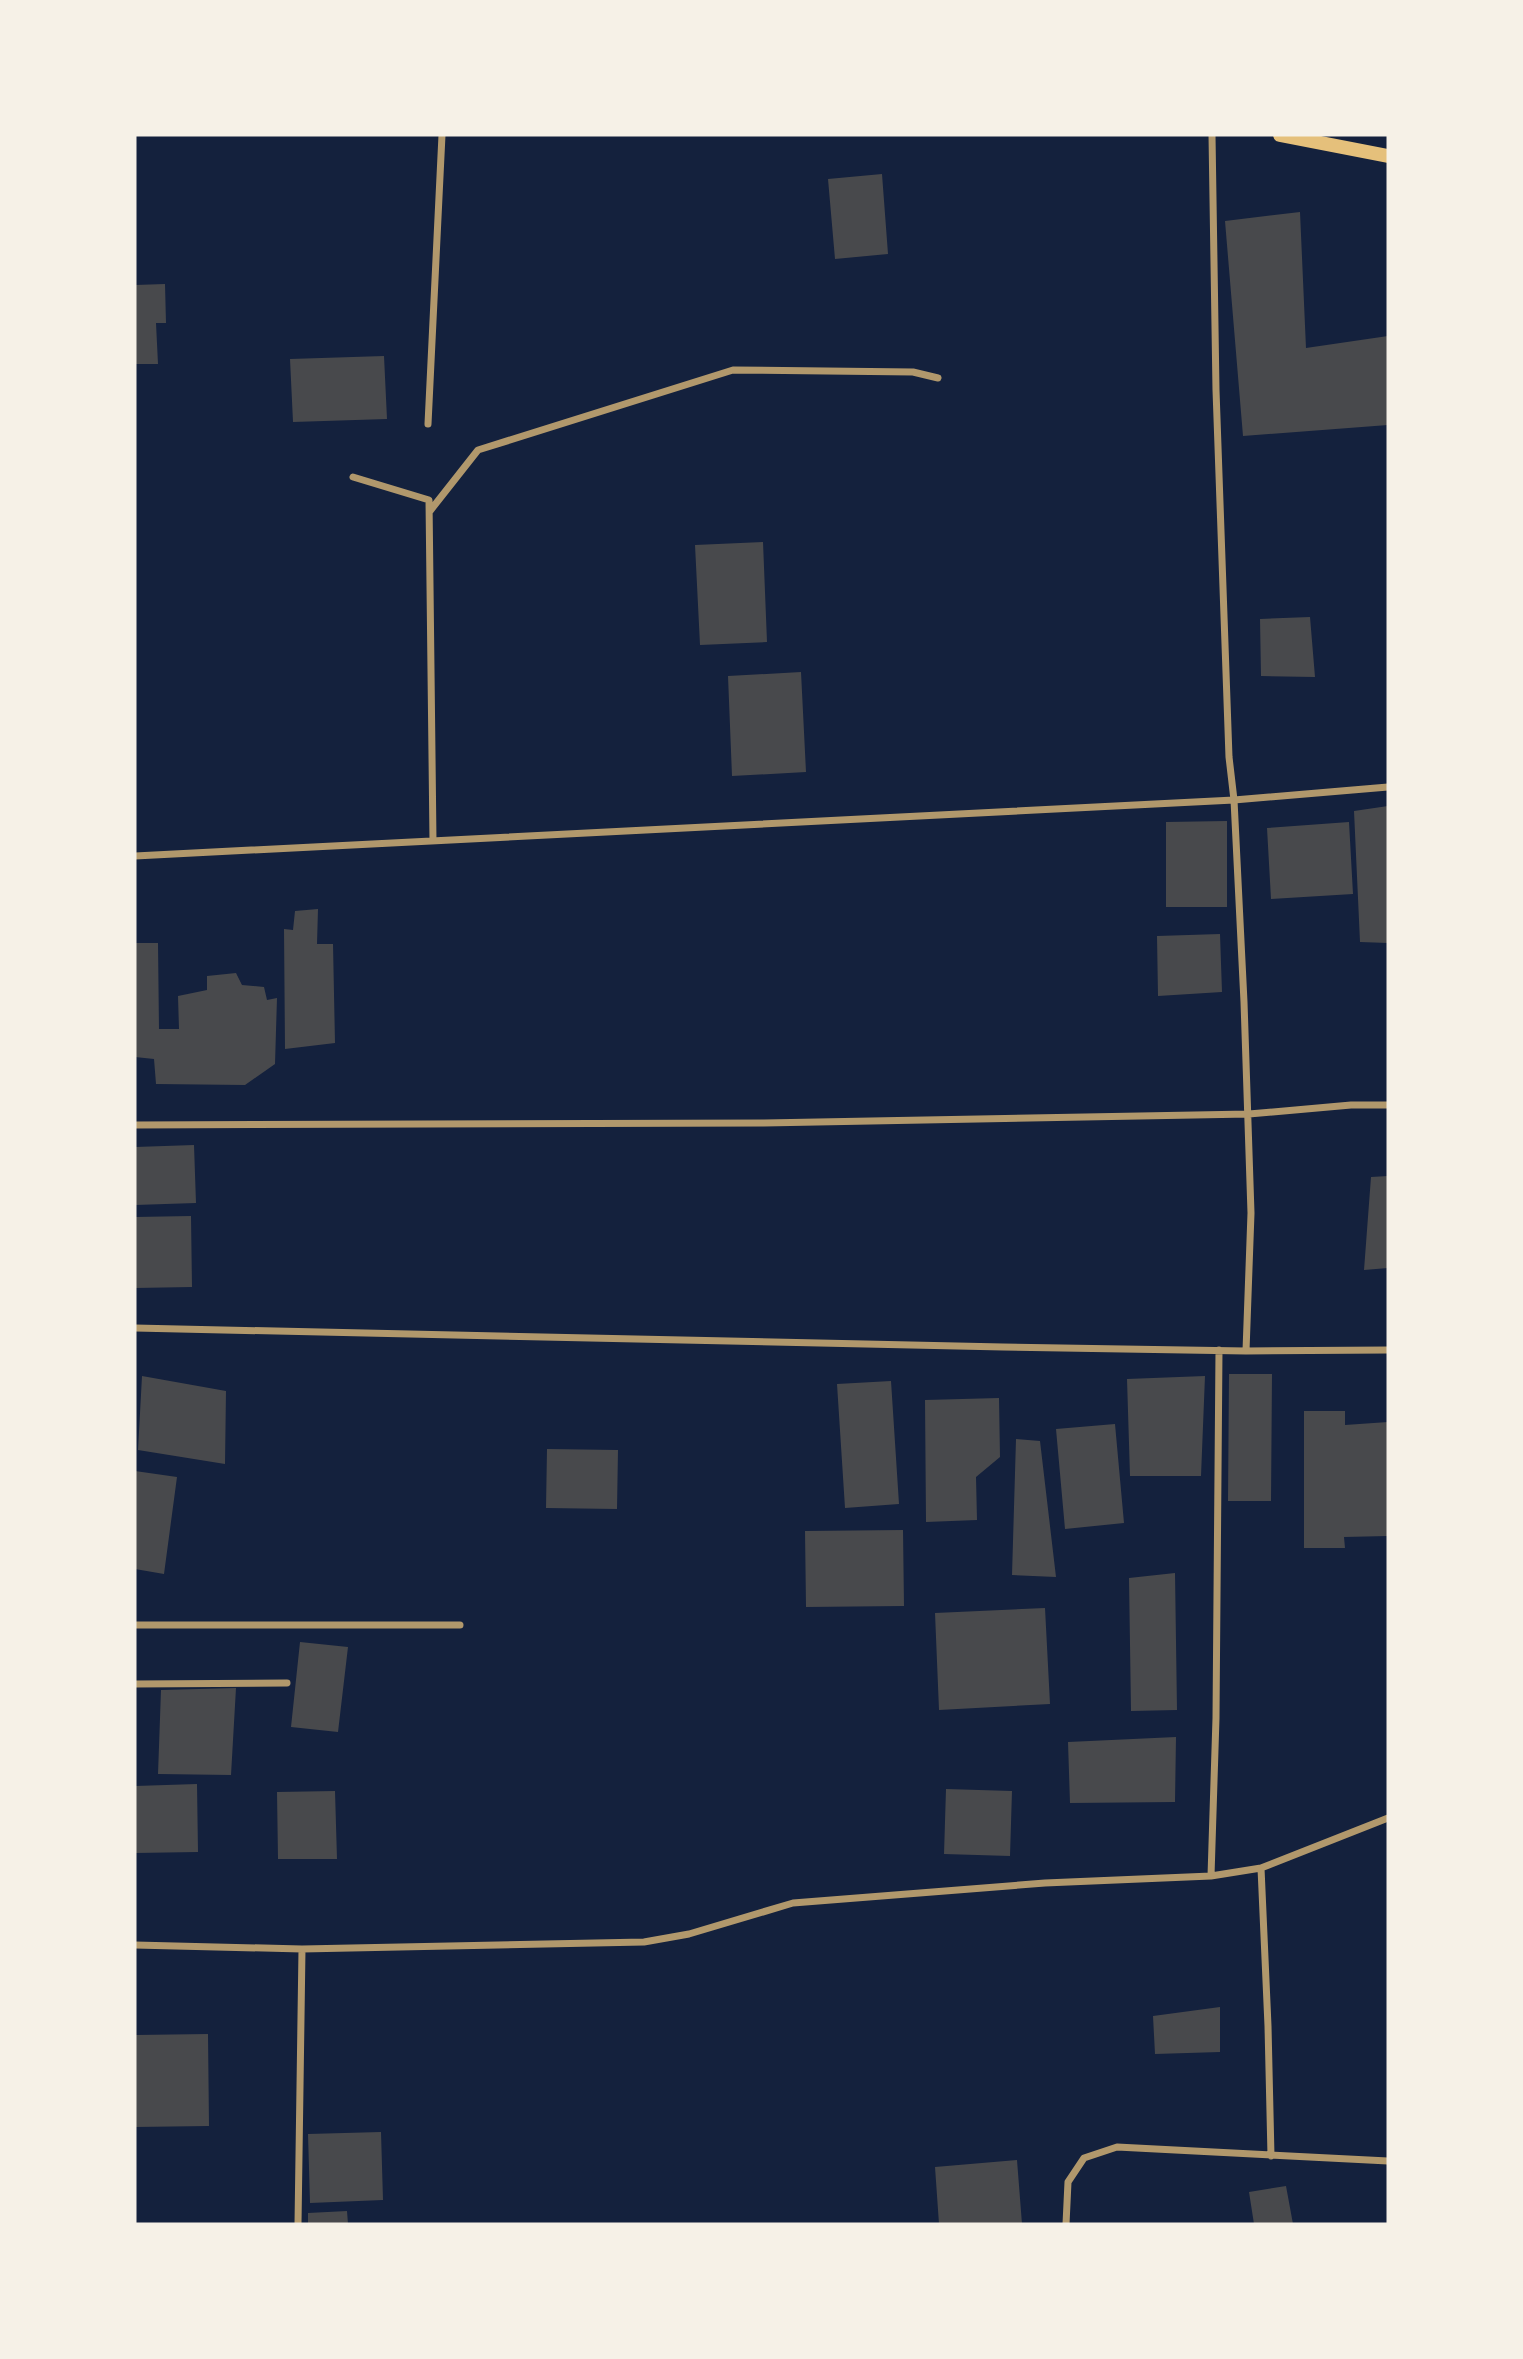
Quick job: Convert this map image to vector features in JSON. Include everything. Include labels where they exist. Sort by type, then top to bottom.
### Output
[{"type":"main road","points":[[1280,135],[1388,156]]},
{"type":"street","points":[[428,424],[442,135]]},
{"type":"street","points":[[1212,135],[1216,390],[1229,757],[1234,800],[1249,1114],[1251,1213],[1246,1351]]},
{"type":"street","points":[[430,511],[478,450],[733,370],[913,372],[937,378]]},
{"type":"street","points":[[353,477],[429,500],[433,841]]},
{"type":"street","points":[[135,856],[1234,800],[1388,787]]},
{"type":"street","points":[[135,1125],[764,1123],[1249,1114],[1351,1105],[1388,1105]]},
{"type":"street","points":[[135,1328],[1246,1351],[1388,1350]]},
{"type":"street","points":[[1212,1876],[1217,1705],[1219,1350]]},
{"type":"street","points":[[135,1625],[460,1625]]},
{"type":"street","points":[[135,1684],[287,1684]]},
{"type":"street","points":[[135,1945],[302,1949],[644,1942],[689,1934],[793,1903],[1045,1884],[1212,1876],[1261,1868],[1388,1818]]},
{"type":"street","points":[[1261,1868],[1270,2156]]},
{"type":"street","points":[[298,2224],[302,1949]]},
{"type":"street","points":[[1066,2224],[1068,2182],[1084,2158],[1117,2147],[1388,2161]]},
{"type":"building","points":[[882,174],[888,254],[835,259],[828,179]]},
{"type":"building","points":[[1300,212],[1306,348],[1388,336],[1388,425],[1243,436],[1225,221]]},
{"type":"building","points":[[165,284],[166,323],[156,323],[158,364],[135,364],[135,285]]},
{"type":"building","points":[[384,356],[387,419],[293,422],[290,359]]},
{"type":"building","points":[[763,542],[767,642],[700,645],[695,545]]},
{"type":"building","points":[[1310,617],[1315,677],[1261,676],[1260,619]]},
{"type":"building","points":[[801,672],[806,772],[732,776],[728,676]]},
{"type":"building","points":[[1388,806],[1388,943],[1360,942],[1354,811]]},
{"type":"building","points":[[1227,821],[1227,907],[1166,907],[1166,822]]},
{"type":"building","points":[[1349,822],[1353,894],[1271,899],[1267,828]]},
{"type":"building","points":[[318,909],[317,944],[333,944],[335,1043],[285,1049],[284,929],[293,930],[295,911]]},
{"type":"building","points":[[1220,934],[1222,992],[1158,996],[1157,936]]},
{"type":"building","points":[[135,943],[158,943],[159,1029],[179,1029],[178,996],[207,990],[207,976],[236,973],[242,985],[264,987],[267,1000],[277,998],[275,1064],[245,1085],[156,1084],[154,1059],[135,1057]]},
{"type":"building","points":[[194,1145],[196,1203],[135,1205],[135,1147]]},
{"type":"building","points":[[1388,1176],[1388,1268],[1364,1270],[1371,1177]]},
{"type":"building","points":[[191,1216],[192,1287],[135,1288],[135,1217]]},
{"type":"building","points":[[1229,1374],[1272,1374],[1271,1501],[1228,1501]]},
{"type":"building","points":[[142,1376],[226,1391],[225,1464],[138,1450]]},
{"type":"building","points":[[1205,1376],[1201,1476],[1130,1476],[1127,1379]]},
{"type":"building","points":[[891,1381],[899,1504],[845,1508],[837,1384]]},
{"type":"building","points":[[999,1398],[1000,1457],[976,1477],[977,1520],[926,1522],[925,1400]]},
{"type":"building","points":[[1304,1411],[1345,1411],[1345,1425],[1388,1422],[1388,1536],[1344,1537],[1345,1548],[1304,1548]]},
{"type":"building","points":[[1115,1424],[1124,1523],[1065,1529],[1056,1429]]},
{"type":"building","points":[[1016,1439],[1040,1441],[1056,1577],[1012,1575]]},
{"type":"building","points":[[547,1449],[618,1450],[617,1509],[546,1508]]},
{"type":"building","points":[[135,1471],[177,1477],[164,1574],[135,1569]]},
{"type":"building","points":[[903,1530],[904,1606],[806,1607],[805,1531]]},
{"type":"building","points":[[1175,1573],[1177,1710],[1131,1711],[1129,1578]]},
{"type":"building","points":[[1045,1608],[1050,1704],[939,1710],[935,1613]]},
{"type":"building","points":[[300,1642],[348,1647],[338,1732],[291,1727]]},
{"type":"building","points":[[236,1688],[231,1775],[158,1774],[161,1690]]},
{"type":"building","points":[[1176,1737],[1175,1802],[1070,1803],[1068,1742]]},
{"type":"building","points":[[197,1784],[198,1852],[135,1853],[135,1786]]},
{"type":"building","points":[[946,1789],[1012,1791],[1010,1856],[944,1854]]},
{"type":"building","points":[[335,1791],[337,1859],[278,1859],[277,1792]]},
{"type":"building","points":[[1220,2007],[1220,2052],[1155,2054],[1153,2016]]},
{"type":"building","points":[[208,2034],[209,2126],[135,2127],[135,2035]]},
{"type":"building","points":[[381,2132],[383,2200],[310,2203],[308,2134]]},
{"type":"building","points":[[1017,2160],[1022,2224],[939,2224],[935,2167]]},
{"type":"building","points":[[1286,2186],[1293,2224],[1254,2224],[1249,2192]]},
{"type":"building","points":[[347,2211],[348,2224],[308,2224],[308,2213]]}]
